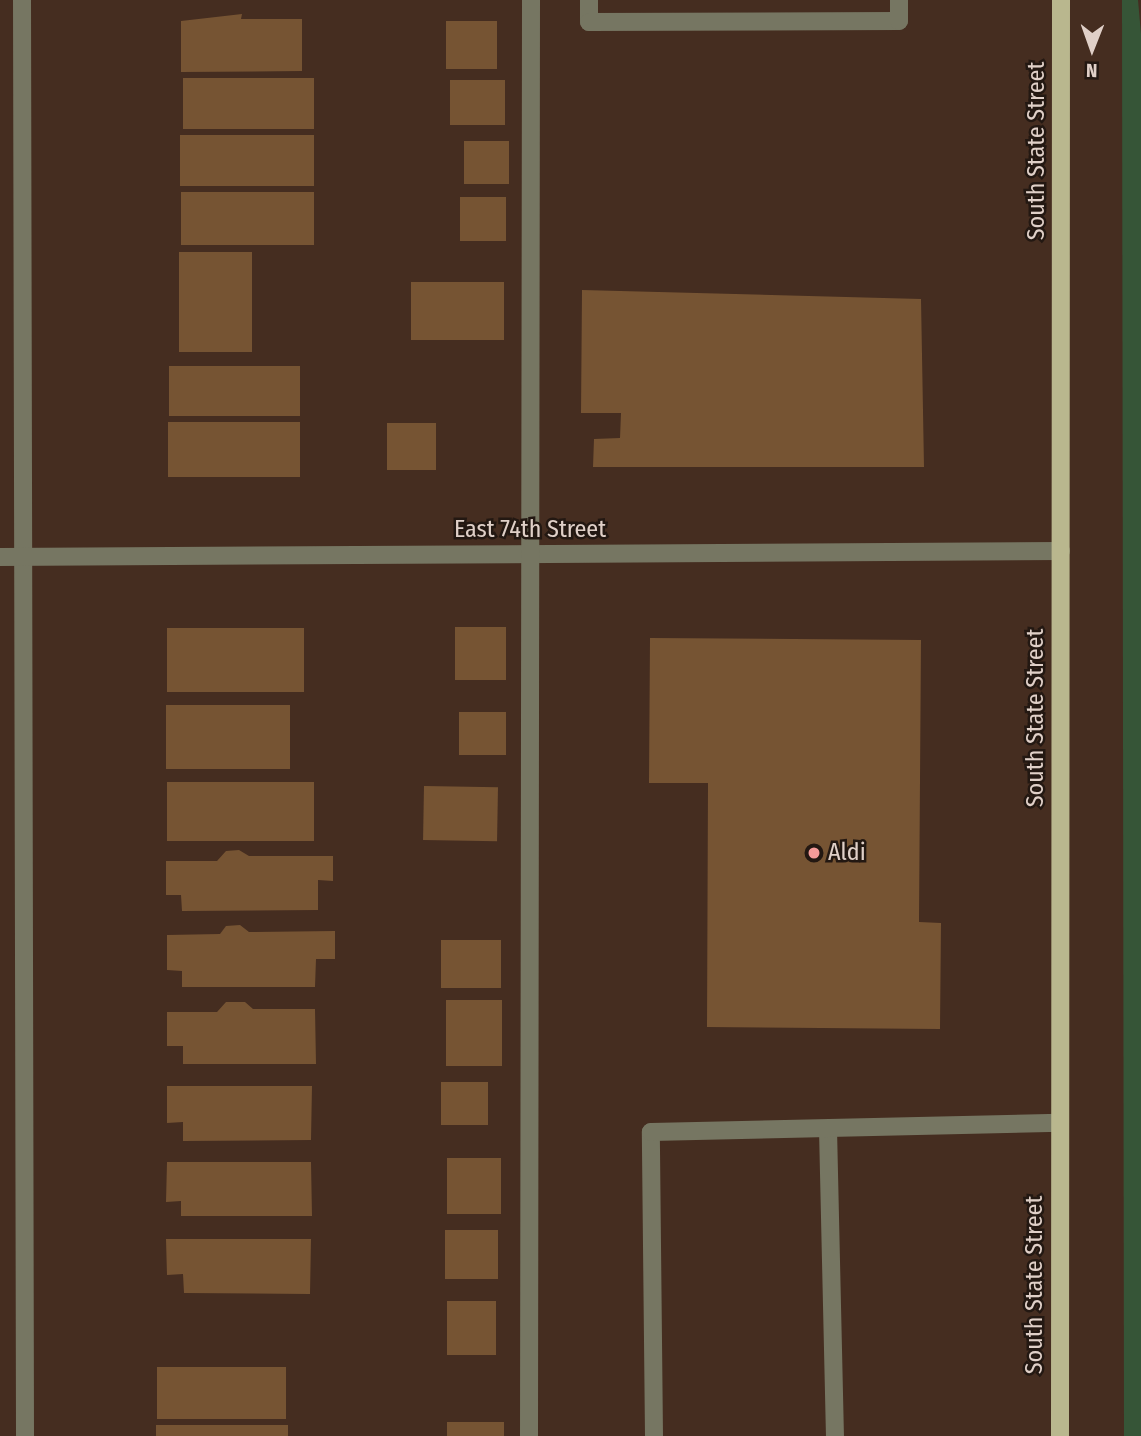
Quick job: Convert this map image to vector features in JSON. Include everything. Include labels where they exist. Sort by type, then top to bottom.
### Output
[{"type":"main road","name":"South State Street","points":[[1060,1436],[1062,0]]},
{"type":"street","points":[[22,0],[25,1436]]},
{"type":"street","points":[[529,1436],[531,0]]},
{"type":"street","points":[[589,0],[589,22],[899,21],[899,0]]},
{"type":"street","name":"East 74th Street","points":[[0,557],[1060,551]]},
{"type":"street","points":[[654,1436],[651,1132],[1060,1123]]},
{"type":"street","points":[[828,1129],[835,1436]]},
{"type":"green space","points":[[1122,0],[1138,0],[1141,34],[1141,1436],[1124,1436]]},
{"type":"building","points":[[242,14],[241,19],[302,19],[302,71],[181,72],[181,21]]},
{"type":"building","points":[[446,21],[497,21],[497,69],[446,69]]},
{"type":"building","points":[[183,78],[314,78],[314,129],[183,129]]},
{"type":"building","points":[[450,80],[505,80],[505,125],[450,125]]},
{"type":"building","points":[[180,135],[314,135],[314,186],[180,186]]},
{"type":"building","points":[[464,141],[509,141],[509,184],[464,184]]},
{"type":"building","points":[[181,192],[314,192],[314,245],[181,245]]},
{"type":"building","points":[[460,197],[506,197],[506,241],[460,241]]},
{"type":"building","points":[[179,252],[252,252],[252,352],[179,352]]},
{"type":"building","points":[[411,282],[504,282],[504,340],[411,340]]},
{"type":"building","points":[[582,290],[921,299],[924,467],[593,467],[594,439],[620,438],[621,413],[581,413]]},
{"type":"building","points":[[169,366],[300,366],[300,416],[169,416]]},
{"type":"building","points":[[168,422],[300,422],[300,477],[168,477]]},
{"type":"building","points":[[387,423],[436,423],[436,470],[387,470]]},
{"type":"building","points":[[455,627],[506,627],[506,680],[455,680]]},
{"type":"building","points":[[167,628],[304,628],[304,692],[167,692]]},
{"type":"building","name":"Aldi","points":[[650,638],[921,640],[919,922],[941,923],[940,1029],[707,1027],[708,783],[649,783]]},
{"type":"building","points":[[166,705],[290,705],[290,769],[166,769]]},
{"type":"building","points":[[459,712],[506,712],[506,755],[459,755]]},
{"type":"building","points":[[167,782],[314,782],[314,841],[167,841]]},
{"type":"building","points":[[424,786],[498,787],[497,841],[423,840]]},
{"type":"building","points":[[239,850],[249,856],[333,856],[333,881],[318,880],[318,910],[182,911],[181,895],[166,895],[166,861],[217,861],[226,851]]},
{"type":"building","points":[[240,925],[249,932],[335,931],[335,959],[316,959],[315,987],[182,987],[182,971],[167,970],[167,935],[220,934],[226,926]]},
{"type":"building","points":[[441,940],[501,940],[501,988],[441,988]]},
{"type":"building","points":[[446,1000],[502,1000],[502,1066],[446,1066]]},
{"type":"building","points":[[226,1002],[245,1002],[253,1009],[315,1009],[316,1064],[183,1064],[183,1046],[167,1046],[167,1012],[217,1012]]},
{"type":"building","points":[[441,1082],[488,1082],[488,1125],[441,1125]]},
{"type":"building","points":[[167,1086],[312,1086],[311,1140],[183,1141],[183,1122],[167,1123]]},
{"type":"building","points":[[447,1158],[501,1158],[501,1214],[447,1214]]},
{"type":"building","points":[[167,1162],[311,1162],[312,1216],[181,1216],[181,1201],[166,1202]]},
{"type":"building","points":[[445,1230],[498,1230],[498,1279],[445,1279]]},
{"type":"building","points":[[166,1239],[311,1239],[310,1294],[184,1293],[183,1274],[167,1275]]},
{"type":"building","points":[[447,1301],[496,1301],[496,1355],[447,1355]]},
{"type":"building","points":[[157,1367],[286,1367],[286,1419],[157,1419]]},
{"type":"building","points":[[447,1422],[504,1422],[504,1436],[447,1436]]},
{"type":"building","points":[[156,1425],[288,1425],[288,1436],[156,1436]]},
{"type":"place","name":"Aldi","points":[[814,853]]}]
